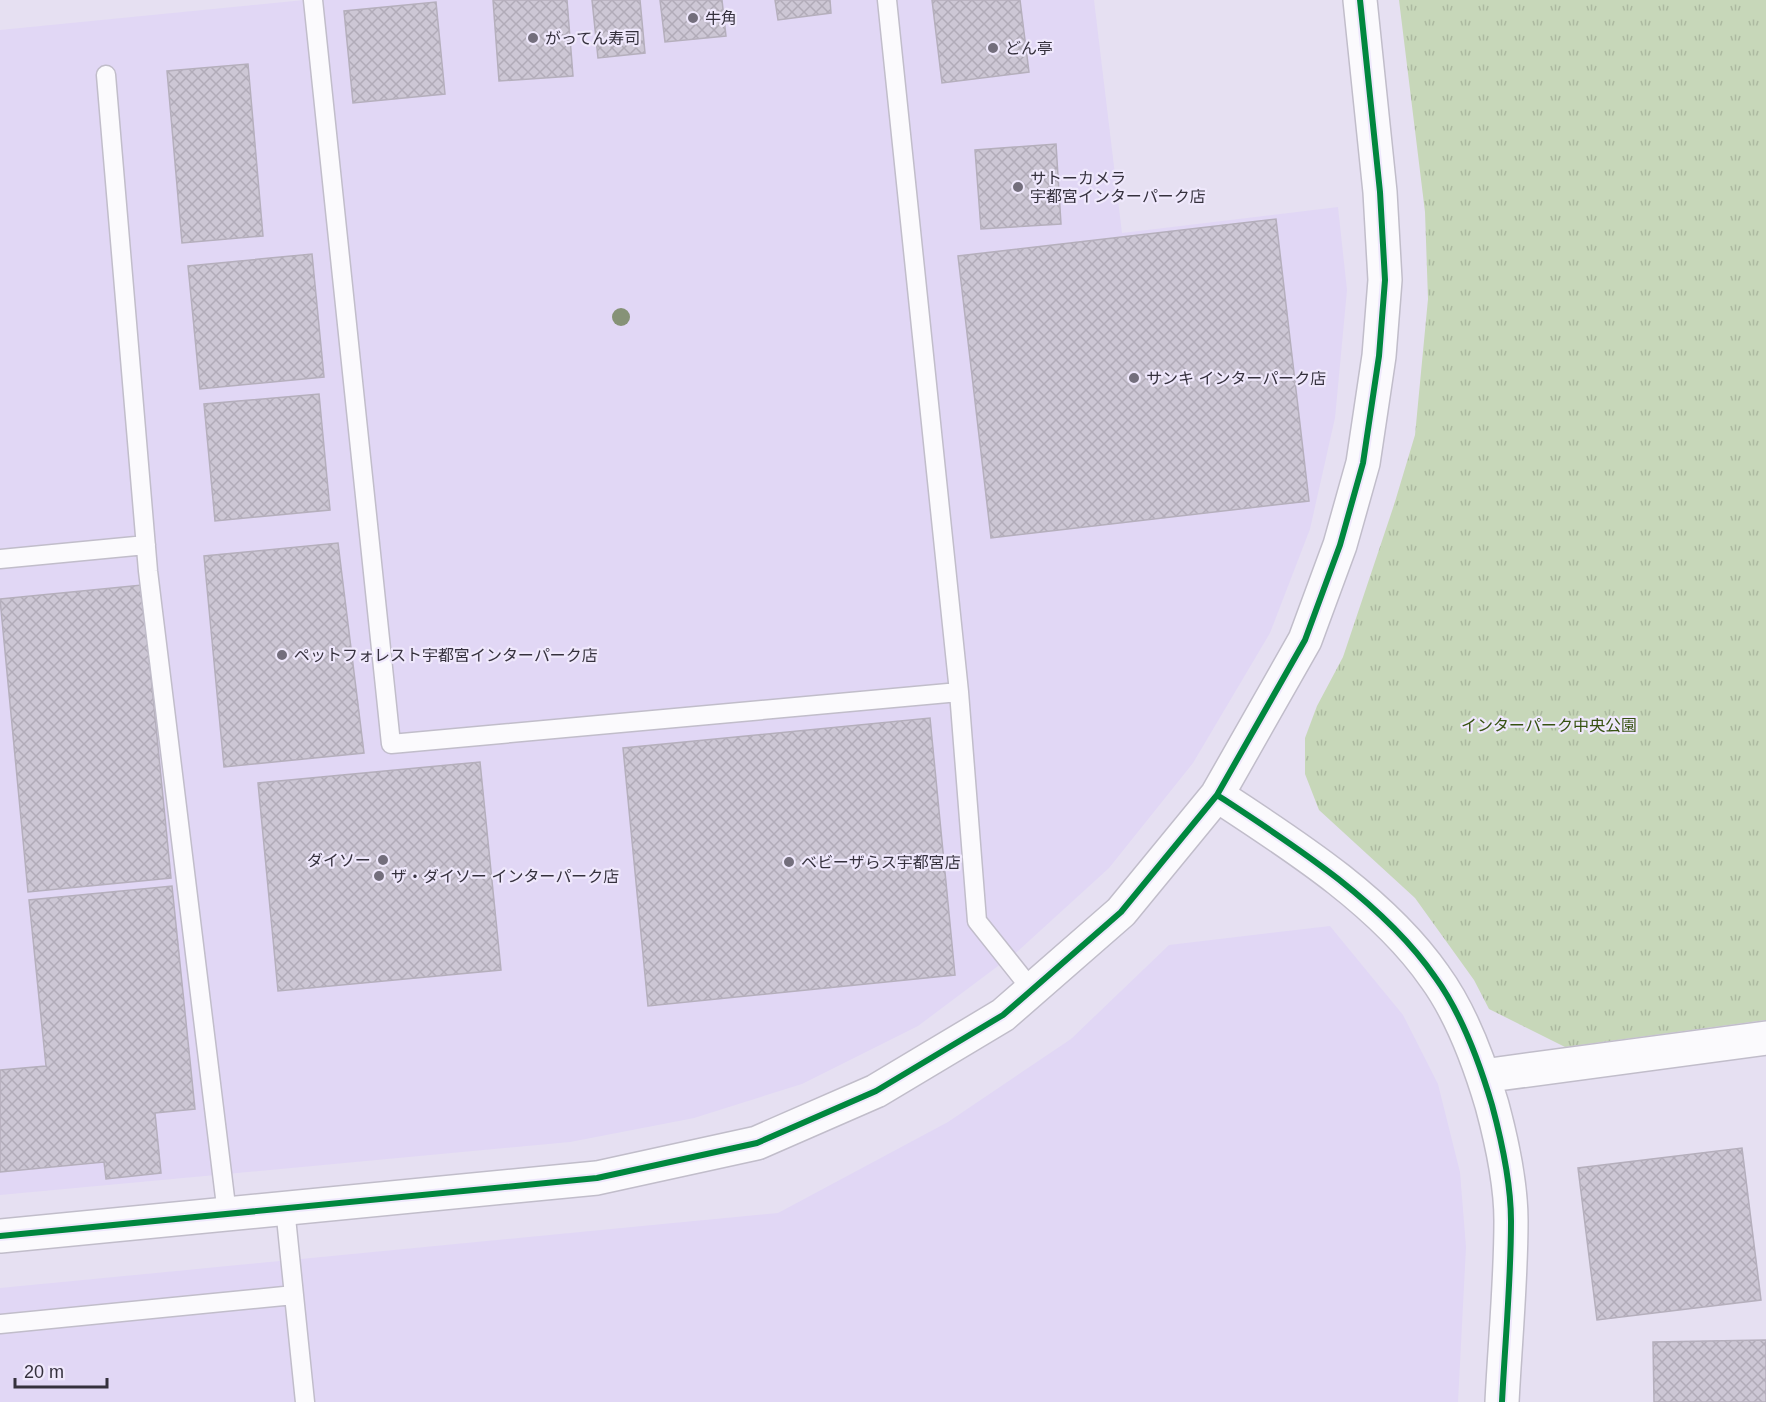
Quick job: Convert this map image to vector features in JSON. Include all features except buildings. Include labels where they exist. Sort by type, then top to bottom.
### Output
[{"type":"street","points":[[0,1236],[597,1178],[756,1143],[876,1091],[1003,1015],[1121,912],[1217,795],[1305,640],[1340,545],[1364,463],[1379,356],[1385,280],[1380,192],[1360,0]]},
{"type":"street","points":[[1217,795],[1293,845],[1349,889],[1402,937],[1435,977],[1459,1018],[1484,1076],[1503,1144],[1511,1219],[1502,1402]]},
{"type":"street","points":[[1484,1076],[1766,1038]]},
{"type":"lane","points":[[312,0],[391,744],[959,692]]},
{"type":"lane","points":[[887,0],[959,692],[977,921],[1032,990]]},
{"type":"lane","points":[[106,75],[146,545],[227,1214]]},
{"type":"lane","points":[[0,558],[146,545]]},
{"type":"lane","points":[[285,1208],[305,1402]]},
{"type":"lane","points":[[0,1324],[294,1295]]},
{"type":"shaded area","points":[[304,0],[1094,0],[1122,233],[1338,207],[1347,290],[1335,418],[1310,529],[1270,633],[1193,763],[1109,868],[1018,951],[918,1026],[802,1084],[694,1118],[570,1142],[0,1195],[0,30]]},
{"type":"shaded area","points":[[1330,926],[1403,1015],[1438,1084],[1460,1172],[1466,1247],[1458,1402],[0,1402],[0,1288],[778,1213],[948,1122],[1071,1039],[1169,945]]},
{"type":"green space","name":"インターパーク中央公園","points":[[1399,0],[1766,0],[1766,1020],[1565,1047],[1489,1009],[1474,980],[1415,898],[1319,810],[1305,774],[1305,738],[1317,706],[1343,657],[1415,435],[1428,299],[1425,212]]},
{"type":"cycle path","points":[[0,1236],[597,1178],[757,1143],[876,1091],[1003,1015],[1121,912],[1217,795],[1305,640],[1340,545],[1363,463],[1379,356],[1385,280],[1380,192],[1360,0]]},
{"type":"cycle path","points":[[1217,795],[1335,876],[1390,924],[1435,977],[1461,1022],[1492,1105],[1508,1177],[1511,1221],[1510,1266],[1502,1402]]},
{"type":"place","name":"牛角","points":[[693,18]]},
{"type":"place","name":"がってん寿司","points":[[533,38]]},
{"type":"place","name":"どん亭","points":[[993,48]]},
{"type":"place","name":"サトーカメラ 宇都宮インターパーク店","points":[[1018,187]]},
{"type":"place","name":"サンキ インターパーク店","points":[[1134,378]]},
{"type":"place","name":"ペットフォレスト宇都宮インターパーク店","points":[[282,655]]},
{"type":"place","name":"ダイソー","points":[[383,860]]},
{"type":"place","name":"ベビーザらス宇都宮店","points":[[789,862]]},
{"type":"place","name":"ザ・ダイソー インターパーク店","points":[[379,876]]}]
